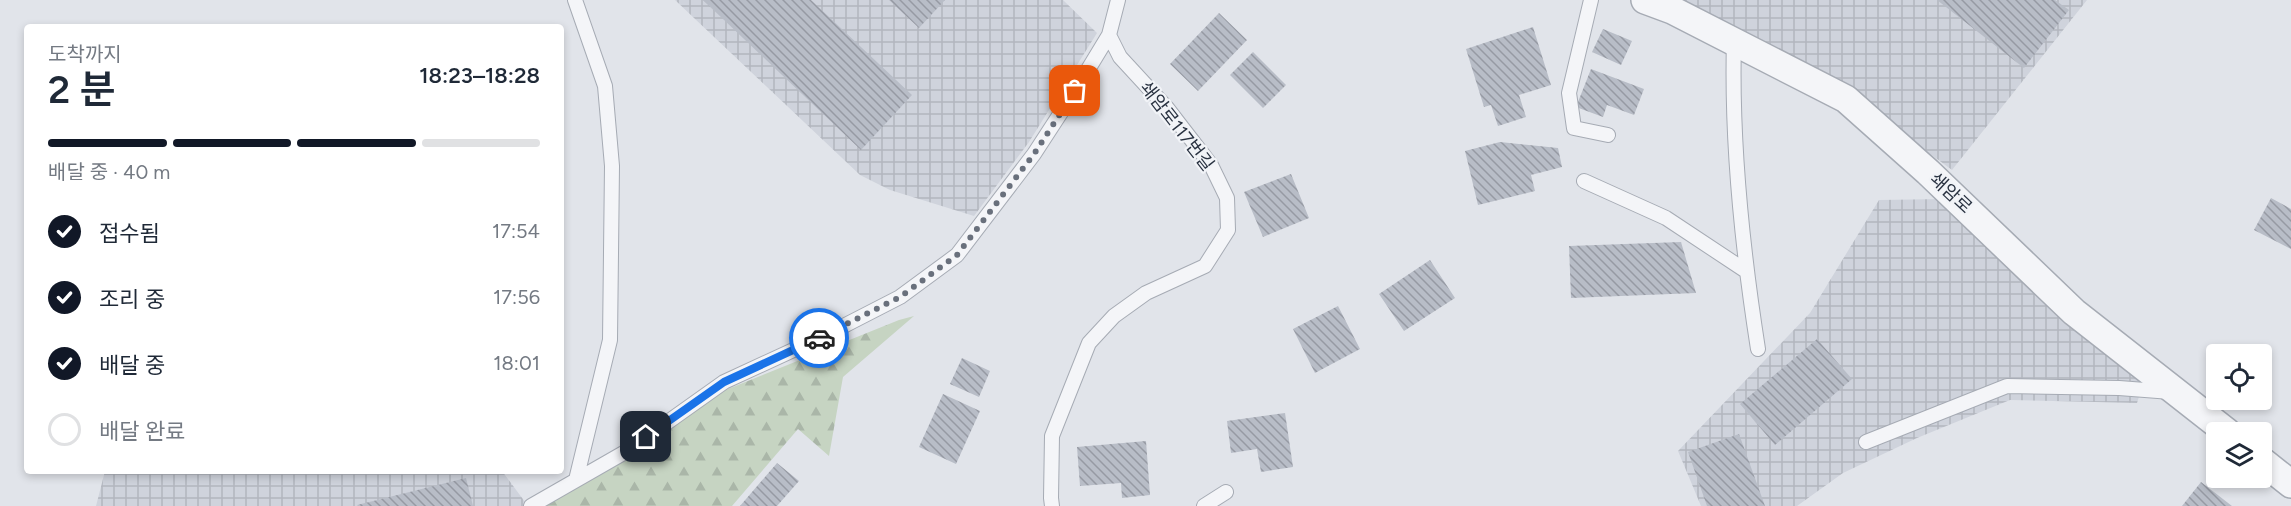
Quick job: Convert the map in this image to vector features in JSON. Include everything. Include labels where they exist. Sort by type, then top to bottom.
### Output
[{"type":"street","name":"쇄암로","points":[[1645,0],[1672,10],[1846,99],[1928,172],[2074,312],[2215,422]]},
{"type":"street","points":[[2272,469],[2291,484]]},
{"type":"lane","points":[[575,0],[605,86],[612,166],[610,340],[576,480]]},
{"type":"lane","points":[[531,506],[627,451],[724,382],[828,334],[900,297],[957,255],[1034,154],[1109,35],[1118,0]]},
{"type":"lane","points":[[1591,0],[1569,93],[1574,128],[1608,135]]},
{"type":"lane","name":"쇄암로117번길","points":[[1052,506],[1052,436],[1089,343],[1114,316],[1146,293],[1205,266],[1228,230],[1227,198],[1211,165],[1167,108],[1120,57],[1109,35]]},
{"type":"lane","points":[[1734,41],[1732,103],[1746,271],[1758,349]]},
{"type":"lane","points":[[1584,181],[1666,218],[1746,271]]},
{"type":"lane","points":[[1866,442],[2007,386],[2119,388],[2180,393]]},
{"type":"lane","points":[[1204,506],[1226,492]]},
{"type":"shaded area","points":[[675,0],[1063,0],[1097,33],[1029,142],[974,216],[890,190],[860,175]]},
{"type":"shaded area","points":[[1682,0],[2087,0],[1952,170],[1819,72]]},
{"type":"shaded area","points":[[1942,199],[2143,384],[2137,403],[2010,400],[1917,438],[1843,473],[1797,506],[1701,506],[1678,451],[1810,313],[1879,200]]},
{"type":"shaded area","points":[[104,474],[504,474],[528,506],[96,506]]},
{"type":"green space","points":[[914,316],[843,377],[829,456],[798,429],[732,506],[543,506],[630,458],[723,391]]},
{"type":"building","points":[[703,0],[811,0],[912,95],[861,150]]},
{"type":"building","points":[[889,0],[945,0],[919,28]]},
{"type":"building","points":[[1937,0],[2055,0],[2069,10],[2024,68]]},
{"type":"building","points":[[1219,13],[1247,40],[1198,91],[1170,64]]},
{"type":"building","points":[[1533,27],[1551,85],[1519,95],[1526,117],[1498,126],[1491,105],[1484,107],[1466,49]]},
{"type":"building","points":[[1603,29],[1632,41],[1621,65],[1592,52]]},
{"type":"building","points":[[1253,52],[1286,85],[1263,108],[1230,75]]},
{"type":"building","points":[[1591,69],[1644,89],[1634,115],[1607,105],[1603,117],[1576,107]]},
{"type":"building","points":[[1500,142],[1558,148],[1562,167],[1531,175],[1535,191],[1478,205],[1465,151]]},
{"type":"building","points":[[1291,174],[1309,218],[1263,237],[1244,192]]},
{"type":"building","points":[[2271,198],[2291,209],[2291,249],[2254,230]]},
{"type":"building","points":[[1681,242],[1696,293],[1571,298],[1569,246]]},
{"type":"building","points":[[1430,260],[1455,298],[1404,331],[1379,294]]},
{"type":"building","points":[[1338,306],[1360,349],[1315,373],[1293,329]]},
{"type":"building","points":[[1817,339],[1852,379],[1775,445],[1740,404]]},
{"type":"building","points":[[962,358],[990,371],[979,397],[950,384]]},
{"type":"building","points":[[943,394],[980,411],[956,464],[919,447]]},
{"type":"building","points":[[1285,413],[1293,467],[1261,472],[1257,449],[1231,453],[1227,421]]},
{"type":"building","points":[[1739,434],[1765,506],[1707,506],[1688,452]]},
{"type":"building","points":[[1146,441],[1150,495],[1122,498],[1121,483],[1080,486],[1077,447]]},
{"type":"building","points":[[777,463],[799,481],[777,506],[740,506]]},
{"type":"building","points":[[466,478],[473,506],[357,505]]},
{"type":"building","points":[[2201,482],[2232,506],[2182,506]]},
{"type":"way so far","points":[[819,338],[900,297],[957,255],[1034,154],[1075,91]]},
{"type":"route","points":[[646,437],[724,382],[819,338]]}]
